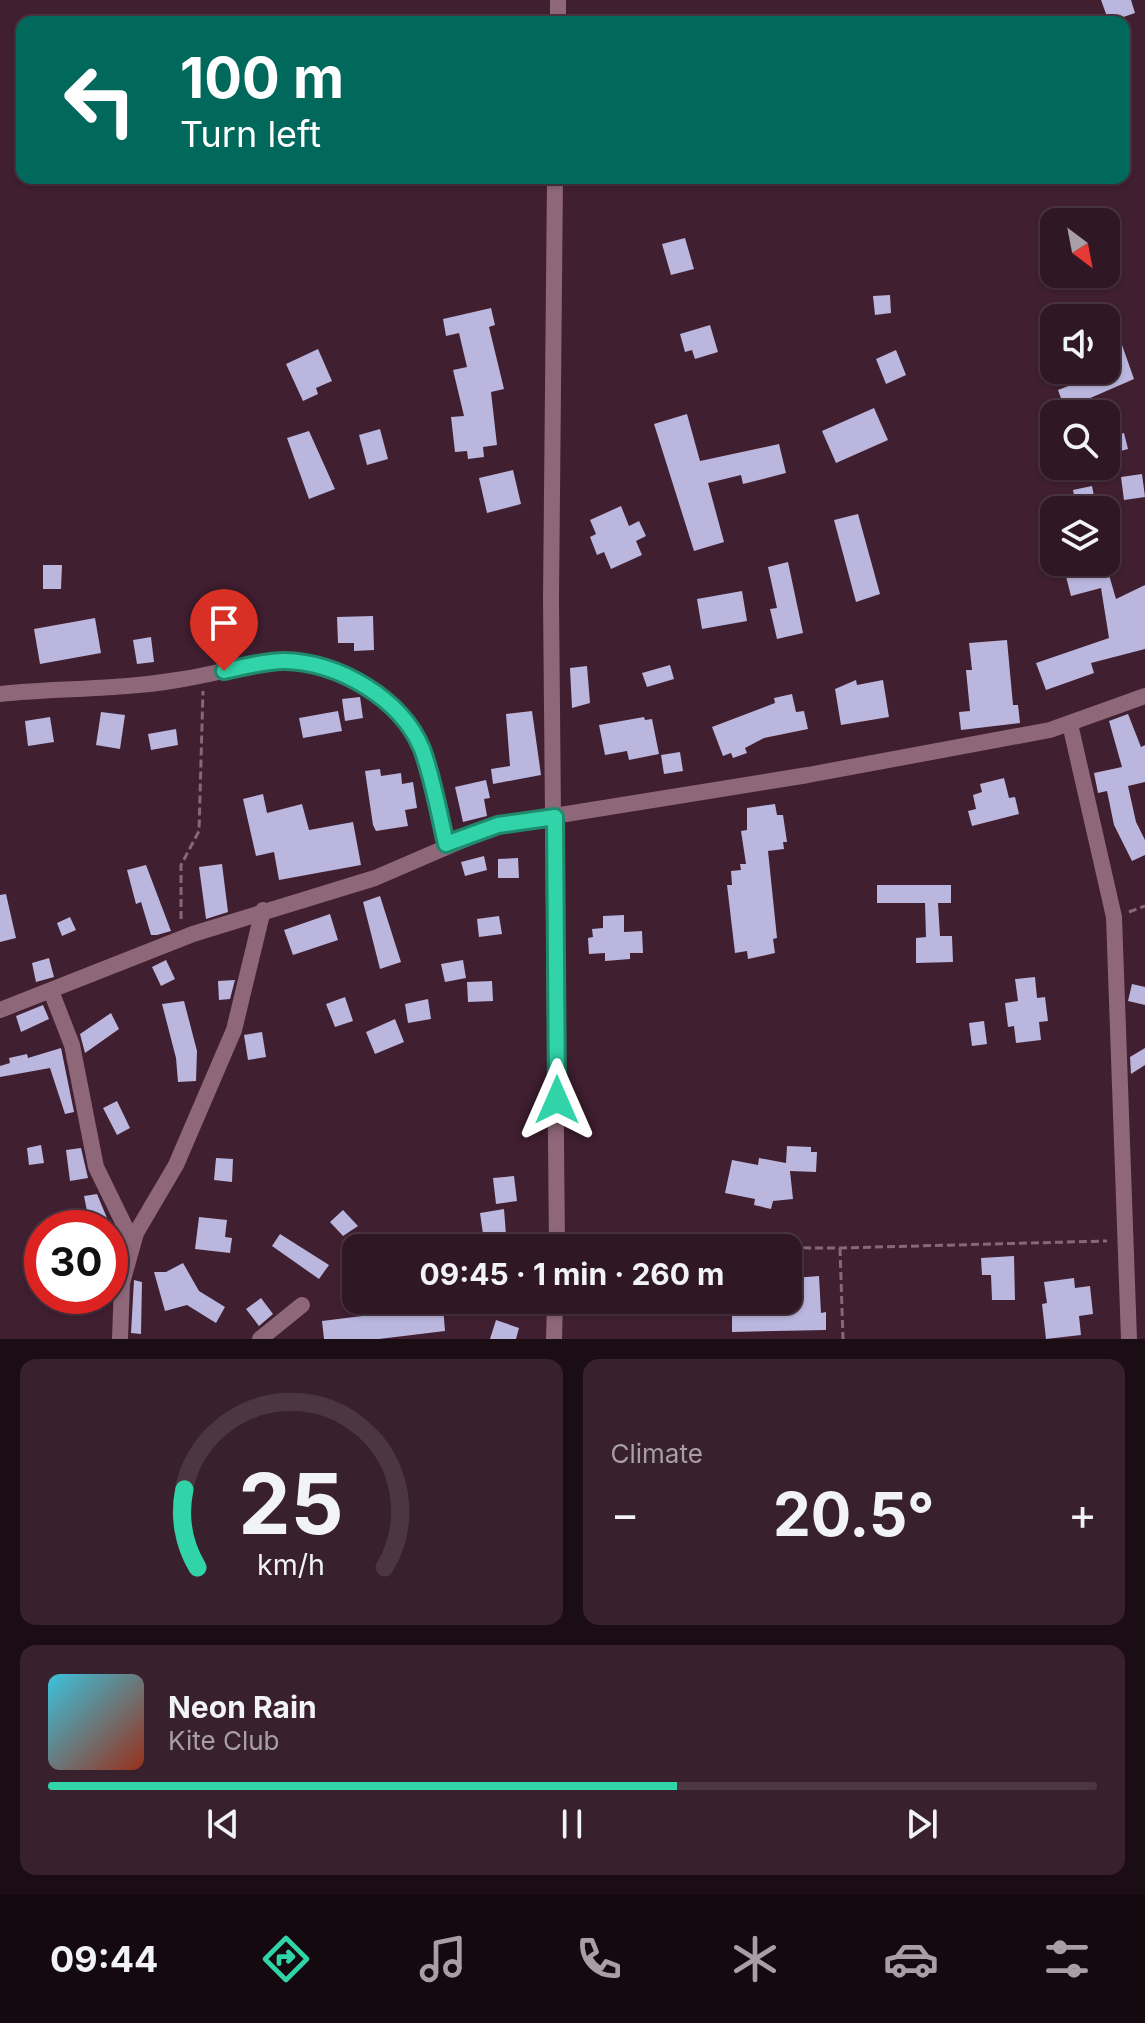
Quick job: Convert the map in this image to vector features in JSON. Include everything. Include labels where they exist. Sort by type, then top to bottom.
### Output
[{"type":"street","points":[[555,184],[551,489],[557,1234]]},
{"type":"street","points":[[0,694],[101,690],[282,661],[312,664],[342,674],[371,691],[403,719],[422,749],[446,844]]},
{"type":"street","points":[[0,1010],[170,942],[263,910],[375,878],[446,844],[498,825],[808,775],[1070,724],[1145,696]]},
{"type":"street","points":[[1070,724],[1114,917],[1123,1241],[1129,1339]]},
{"type":"street","points":[[120,1339],[122,1283],[133,1243],[142,1219],[176,1165],[234,1030],[263,910]]},
{"type":"street","points":[[51,991],[72,1045],[96,1167],[133,1243]]},
{"type":"street","points":[[260,1339],[302,1305]]},
{"type":"street","points":[[554,1339],[555,1314]]},
{"type":"path","points":[[170,942],[181,922],[181,865],[199,831],[204,675]]},
{"type":"path","points":[[802,1248],[1123,1241]]},
{"type":"path","points":[[840,1248],[843,1339]]},
{"type":"building","points":[[1101,0],[1131,0],[1135,13],[1107,16]]},
{"type":"building","points":[[685,238],[694,269],[671,275],[662,244]]},
{"type":"building","points":[[890,295],[891,313],[875,315],[873,296]]},
{"type":"building","points":[[491,308],[495,325],[489,327],[504,389],[491,392],[497,445],[483,447],[484,457],[468,459],[467,451],[455,452],[451,417],[464,416],[453,370],[467,367],[459,333],[446,336],[443,319]]},
{"type":"building","points":[[710,325],[718,352],[695,359],[692,350],[685,352],[680,334]]},
{"type":"building","points":[[1120,346],[1134,379],[1086,400],[1062,400],[1058,390],[1074,384],[1120,384]]},
{"type":"building","points":[[318,349],[332,381],[316,388],[318,394],[303,401],[286,364]]},
{"type":"building","points":[[896,350],[906,375],[886,384],[876,359]]},
{"type":"building","points":[[874,408],[888,440],[836,463],[822,431]]},
{"type":"building","points":[[687,414],[700,461],[779,444],[786,473],[743,484],[741,475],[708,483],[724,542],[694,551],[654,424]]},
{"type":"building","points":[[380,429],[388,459],[367,465],[359,435]]},
{"type":"building","points":[[309,431],[335,489],[309,499],[287,438]]},
{"type":"building","points":[[1124,433],[1128,449],[1120,451],[1120,434]]},
{"type":"building","points":[[513,470],[521,504],[487,513],[479,478]]},
{"type":"building","points":[[1142,474],[1145,497],[1124,500],[1121,477]]},
{"type":"building","points":[[1092,486],[1094,496],[1074,496],[1073,490]]},
{"type":"building","points":[[621,506],[629,526],[639,521],[646,536],[636,541],[642,555],[611,569],[604,552],[597,555],[590,537],[596,534],[590,520]]},
{"type":"building","points":[[858,514],[880,594],[856,602],[834,520]]},
{"type":"building","points":[[788,562],[803,633],[777,639],[770,609],[777,608],[768,567]]},
{"type":"building","points":[[43,565],[62,565],[61,589],[43,589]]},
{"type":"building","points":[[1066,576],[1109,576],[1116,599],[1145,585],[1145,649],[1091,663],[1094,673],[1046,690],[1036,663],[1109,638],[1101,588],[1071,596]]},
{"type":"building","points":[[742,591],[747,621],[702,629],[697,599]]},
{"type":"building","points":[[373,616],[374,650],[354,651],[354,643],[338,643],[337,617]]},
{"type":"building","points":[[95,618],[101,653],[40,664],[34,629]]},
{"type":"building","points":[[151,637],[154,662],[137,664],[133,640]]},
{"type":"building","points":[[1007,640],[1013,705],[1018,705],[1020,723],[961,730],[959,712],[970,711],[966,670],[972,670],[969,643]]},
{"type":"building","points":[[670,665],[674,679],[647,687],[642,673]]},
{"type":"building","points":[[587,666],[590,703],[572,708],[570,668]]},
{"type":"building","points":[[856,680],[857,685],[883,680],[889,717],[841,725],[835,689]]},
{"type":"building","points":[[792,694],[796,712],[804,711],[808,729],[764,738],[745,748],[747,753],[733,758],[731,753],[723,756],[712,727],[775,703],[774,698]]},
{"type":"building","points":[[360,697],[363,718],[345,721],[342,699]]},
{"type":"building","points":[[338,711],[342,731],[303,738],[299,718]]},
{"type":"building","points":[[532,711],[541,775],[493,784],[491,769],[510,766],[506,714]]},
{"type":"building","points":[[101,712],[125,715],[120,749],[96,745]]},
{"type":"building","points":[[1128,714],[1141,747],[1145,745],[1145,782],[1128,786],[1136,822],[1145,840],[1145,855],[1132,861],[1114,825],[1107,791],[1098,793],[1094,773],[1122,767],[1109,721]]},
{"type":"building","points":[[50,717],[54,742],[28,746],[25,721]]},
{"type":"building","points":[[644,717],[645,720],[652,719],[659,754],[629,760],[627,751],[605,755],[599,725]]},
{"type":"building","points":[[176,729],[178,745],[151,750],[148,734]]},
{"type":"building","points":[[680,752],[683,771],[664,774],[661,755]]},
{"type":"building","points":[[380,769],[381,776],[401,773],[402,784],[413,782],[417,808],[405,810],[408,826],[376,831],[373,825],[365,771]]},
{"type":"building","points":[[1004,778],[1009,798],[1015,797],[1019,814],[972,826],[968,811],[976,809],[973,795],[982,792],[980,784]]},
{"type":"building","points":[[486,780],[490,798],[484,799],[487,816],[463,822],[455,787]]},
{"type":"building","points":[[263,794],[267,813],[302,804],[309,830],[353,822],[361,865],[279,880],[274,852],[256,856],[243,799]]},
{"type":"building","points":[[775,804],[777,815],[783,815],[787,842],[783,842],[784,849],[768,851],[777,938],[773,939],[775,953],[748,959],[747,951],[735,953],[727,885],[732,885],[731,871],[741,870],[740,864],[746,864],[741,831],[747,830],[747,808]]},
{"type":"building","points":[[484,856],[487,870],[465,876],[461,862]]},
{"type":"building","points":[[518,858],[519,878],[498,878],[498,859]]},
{"type":"building","points":[[222,864],[228,912],[206,919],[199,867]]},
{"type":"building","points":[[146,865],[171,931],[157,935],[151,935],[141,902],[136,904],[127,870]]},
{"type":"building","points":[[877,885],[951,885],[951,903],[938,903],[940,936],[952,936],[953,962],[916,963],[916,938],[926,937],[925,903],[877,903]]},
{"type":"building","points":[[6,894],[16,938],[0,942],[0,895]]},
{"type":"building","points":[[380,896],[401,962],[380,969],[363,902]]},
{"type":"building","points":[[330,914],[338,940],[293,955],[284,930]]},
{"type":"building","points":[[624,915],[624,932],[642,931],[643,953],[630,953],[630,959],[605,961],[605,953],[589,954],[588,938],[593,937],[592,929],[603,928],[603,916]]},
{"type":"building","points":[[499,916],[502,934],[479,937],[477,919]]},
{"type":"building","points":[[70,917],[76,930],[62,936],[57,923]]},
{"type":"building","points":[[49,958],[54,977],[36,982],[32,963]]},
{"type":"building","points":[[166,960],[175,979],[161,986],[152,967]]},
{"type":"building","points":[[463,960],[466,978],[445,982],[441,964]]},
{"type":"building","points":[[1035,977],[1037,998],[1045,997],[1048,1021],[1039,1022],[1041,1040],[1016,1043],[1014,1026],[1008,1027],[1005,1003],[1018,1001],[1015,979]]},
{"type":"building","points":[[235,980],[230,999],[219,1000],[218,981]]},
{"type":"building","points":[[492,981],[493,1001],[468,1002],[467,982]]},
{"type":"building","points":[[1132,984],[1145,987],[1145,1005],[1128,1001]]},
{"type":"building","points":[[345,997],[353,1021],[335,1027],[326,1004]]},
{"type":"building","points":[[428,999],[431,1019],[408,1023],[405,1004]]},
{"type":"building","points":[[184,1001],[197,1051],[196,1081],[178,1082],[176,1058],[162,1004]]},
{"type":"building","points":[[43,1005],[49,1019],[21,1032],[16,1016]]},
{"type":"building","points":[[111,1013],[119,1029],[85,1053],[80,1034]]},
{"type":"building","points":[[395,1019],[404,1042],[375,1054],[366,1032]]},
{"type":"building","points":[[984,1021],[987,1044],[972,1046],[969,1023]]},
{"type":"building","points":[[262,1032],[266,1057],[248,1060],[244,1035]]},
{"type":"building","points":[[61,1048],[74,1112],[65,1114],[50,1068],[0,1077],[0,1066],[10,1063],[9,1058],[27,1054],[28,1058]]},
{"type":"building","points":[[1145,1048],[1145,1065],[1131,1074],[1130,1057]]},
{"type":"building","points":[[117,1101],[130,1128],[117,1135],[103,1108]]},
{"type":"building","points":[[41,1145],[44,1163],[29,1165],[27,1148]]},
{"type":"building","points":[[787,1146],[811,1147],[811,1152],[817,1152],[816,1172],[790,1171],[793,1199],[773,1201],[771,1209],[754,1205],[755,1199],[725,1193],[732,1160],[758,1165],[759,1158],[786,1163]]},
{"type":"building","points":[[81,1148],[88,1178],[70,1181],[66,1150]]},
{"type":"building","points":[[216,1158],[233,1159],[232,1182],[214,1180]]},
{"type":"building","points":[[514,1176],[517,1201],[496,1204],[493,1178]]},
{"type":"building","points":[[97,1194],[104,1210],[87,1210],[84,1196]]},
{"type":"building","points":[[504,1209],[506,1234],[483,1234],[480,1213]]},
{"type":"building","points":[[343,1210],[358,1226],[342,1235],[330,1222]]},
{"type":"building","points":[[199,1217],[227,1220],[225,1237],[232,1238],[230,1253],[195,1249]]},
{"type":"building","points":[[280,1234],[329,1265],[319,1279],[272,1246]]},
{"type":"building","points":[[1014,1256],[1015,1300],[992,1300],[991,1275],[982,1275],[981,1258]]},
{"type":"building","points":[[183,1263],[199,1291],[225,1307],[216,1323],[187,1305],[165,1311],[154,1272],[166,1272]]},
{"type":"building","points":[[819,1276],[821,1313],[826,1312],[826,1330],[732,1332],[732,1316],[802,1314],[802,1277]]},
{"type":"building","points":[[1074,1278],[1075,1288],[1090,1286],[1093,1314],[1079,1316],[1081,1335],[1046,1339],[1042,1304],[1047,1303],[1044,1282]]},
{"type":"building","points":[[134,1280],[142,1282],[141,1334],[131,1333]]},
{"type":"building","points":[[261,1298],[273,1314],[259,1326],[246,1309]]},
{"type":"building","points":[[378,1314],[444,1314],[445,1331],[379,1339],[324,1339],[322,1321]]},
{"type":"building","points":[[496,1320],[519,1328],[516,1339],[490,1339]]},
{"type":"route","points":[[224,671],[282,661],[312,664],[342,674],[371,691],[403,719],[422,749],[446,844],[498,825],[555,817],[557,1100]]}]
